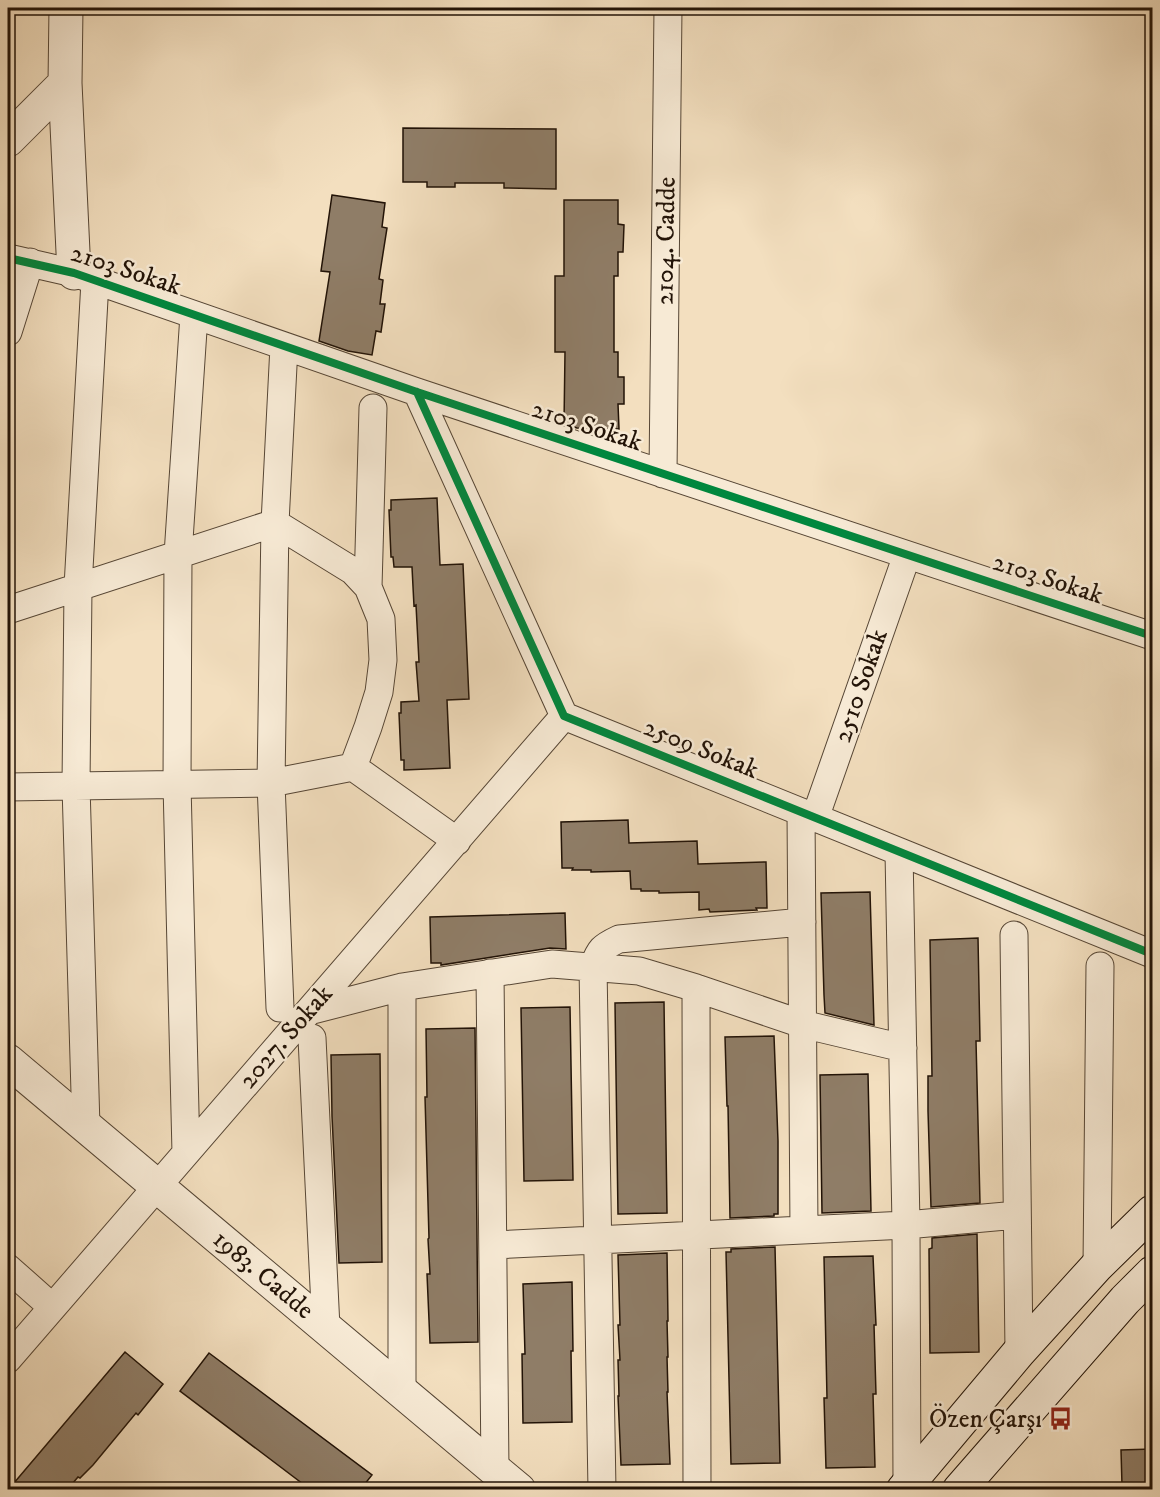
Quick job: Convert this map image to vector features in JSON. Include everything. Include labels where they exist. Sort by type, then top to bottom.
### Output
[{"type":"street","points":[[66,8],[65,82],[84,277],[76,786],[86,1127]]},
{"type":"street","name":"2104. Cadde","points":[[663,474],[668,8]]},
{"type":"street","points":[[8,140],[65,82]]},
{"type":"street","points":[[8,332],[19,260]]},
{"type":"street","name":"2103 Sokak","points":[[19,260],[84,277],[417,392],[1152,636]]},
{"type":"street","points":[[186,1152],[177,784],[178,555],[194,315]]},
{"type":"street","points":[[280,1008],[271,783],[274,523],[284,346]]},
{"type":"street","points":[[417,392],[564,716]]},
{"type":"street","points":[[368,587],[373,408]]},
{"type":"street","points":[[8,610],[274,523],[353,571],[368,587],[381,619],[383,660],[379,692],[353,767]]},
{"type":"street","name":"2510 Sokak","points":[[804,1230],[802,922],[808,815],[907,555]]},
{"type":"street","name":"2509 Sokak","points":[[564,716],[1152,954]]},
{"type":"street","name":"2027. Sokak","points":[[8,1359],[564,716]]},
{"type":"street","points":[[8,787],[271,783],[353,767],[457,841]]},
{"type":"street","points":[[900,852],[906,1225],[905,1487]]},
{"type":"street","points":[[602,1490],[593,967],[599,953],[606,945],[619,939],[802,922]]},
{"type":"street","points":[[1014,935],[1018,1352]]},
{"type":"street","points":[[309,1011],[402,987],[552,964],[639,971],[802,1024],[903,1048]]},
{"type":"street","points":[[1097,1266],[1101,966]]},
{"type":"street","points":[[490,973],[493,1245],[507,1480]]},
{"type":"street","points":[[402,987],[402,1392]]},
{"type":"street","points":[[696,988],[697,1490]]},
{"type":"street","points":[[312,1038],[326,1328]]},
{"type":"street","name":"1983. Cadde","points":[[10,1059],[86,1127],[507,1480]]},
{"type":"street","points":[[905,1487],[1018,1352],[1097,1266],[1152,1212]]},
{"type":"street","points":[[493,1245],[906,1225],[1017,1215]]},
{"type":"street","points":[[8,1268],[52,1307]]},
{"type":"street","points":[[959,1490],[1125,1300],[1152,1273]]},
{"type":"building","points":[[403,128],[556,129],[556,189],[504,188],[504,183],[455,183],[455,187],[427,187],[427,182],[403,182]]},
{"type":"building","points":[[332,195],[385,203],[382,227],[387,228],[379,279],[383,280],[380,304],[385,304],[381,332],[376,331],[372,355],[348,351],[319,341],[330,272],[321,271]]},
{"type":"building","points":[[564,200],[618,200],[618,224],[624,225],[623,252],[618,252],[618,276],[614,276],[614,352],[618,352],[618,377],[624,377],[624,404],[618,404],[619,429],[577,428],[564,424],[565,352],[555,352],[555,276],[564,276]]},
{"type":"building","points":[[437,498],[440,565],[463,564],[469,699],[447,700],[450,768],[404,770],[404,760],[401,760],[399,713],[401,713],[401,702],[419,701],[416,605],[414,606],[412,567],[394,567],[393,557],[391,557],[389,510],[391,510],[391,500]]},
{"type":"building","points":[[628,820],[629,843],[697,841],[698,864],[766,862],[767,908],[710,912],[709,909],[699,910],[699,892],[641,891],[641,889],[631,889],[630,871],[591,872],[591,870],[562,868],[561,822]]},
{"type":"building","points":[[870,892],[874,1025],[825,1013],[824,995],[821,893]]},
{"type":"building","points":[[565,913],[566,949],[550,948],[441,965],[441,963],[431,963],[430,917]]},
{"type":"building","points":[[978,938],[980,1041],[976,1041],[980,1203],[931,1207],[928,1111],[928,1076],[932,1076],[930,940]]},
{"type":"building","points":[[664,1002],[667,1213],[618,1214],[615,1003]]},
{"type":"building","points":[[570,1007],[573,1180],[524,1181],[521,1008]]},
{"type":"building","points":[[475,1028],[478,1342],[430,1343],[427,1274],[430,1274],[425,1097],[427,1097],[426,1029]]},
{"type":"building","points":[[774,1036],[778,1214],[730,1218],[725,1037]]},
{"type":"building","points":[[380,1054],[382,1262],[339,1263],[331,1055]]},
{"type":"building","points":[[868,1074],[871,1211],[822,1213],[820,1075]]},
{"type":"building","points":[[977,1234],[979,1352],[930,1353],[929,1249],[932,1248],[932,1238]]},
{"type":"building","points":[[775,1247],[780,1463],[731,1464],[726,1252],[731,1252],[731,1249]]},
{"type":"building","points":[[667,1253],[667,1392],[670,1464],[621,1465],[618,1396],[618,1360],[620,1360],[618,1325],[620,1325],[618,1255]]},
{"type":"building","points":[[873,1256],[876,1325],[874,1325],[876,1394],[873,1394],[875,1467],[826,1468],[824,1257]]},
{"type":"building","points":[[572,1282],[572,1422],[523,1423],[522,1354],[525,1354],[523,1284]]},
{"type":"building","points":[[125,1352],[163,1384],[138,1415],[136,1413],[93,1465],[67,1490],[8,1490]]},
{"type":"building","points":[[209,1353],[372,1475],[360,1490],[311,1490],[180,1391]]},
{"type":"building","points":[[1152,1449],[1152,1484],[1122,1485],[1121,1450]]},
{"type":"cycle path","points":[[8,258],[74,273],[417,392],[1152,636]]},
{"type":"cycle path","points":[[417,392],[564,716],[1152,954]]},
{"type":"place","name":"Özen Çarşı","points":[[1060,1419]]}]
